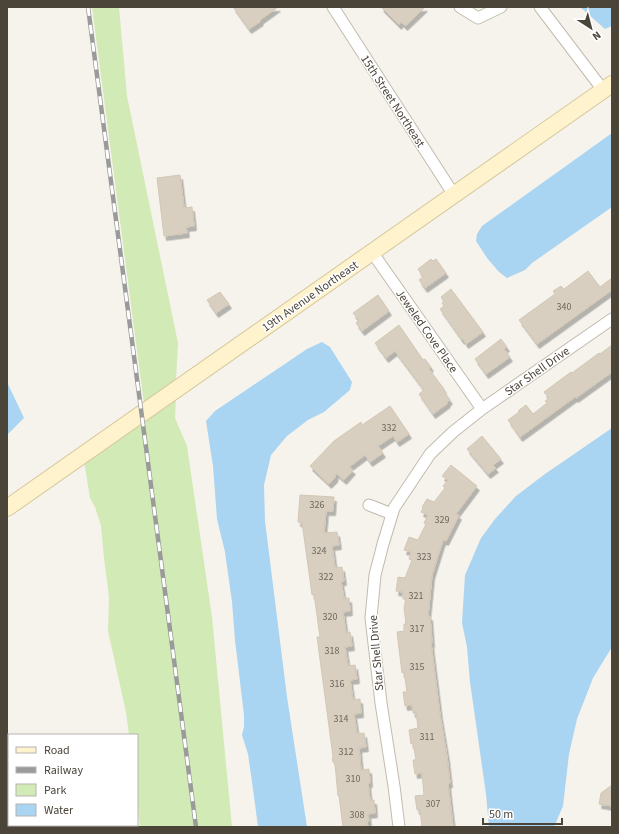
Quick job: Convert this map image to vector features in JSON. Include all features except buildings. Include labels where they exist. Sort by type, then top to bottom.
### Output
[{"type":"street","name":"15th Street Northeast","points":[[333,7],[454,195]]},
{"type":"street","points":[[460,7],[478,18],[501,7]]},
{"type":"street","points":[[540,7],[608,87]]},
{"type":"street","name":"19th Avenue Northeast","points":[[7,508],[608,87]]},
{"type":"street","name":"Jeweled Cove Place","points":[[372,252],[482,409]]},
{"type":"street","name":"Star Shell Drive","points":[[399,827],[381,703],[371,618],[375,575],[394,508],[430,454],[453,432],[482,409],[612,319]]},
{"type":"street","points":[[369,505],[392,514]]},
{"type":"green space","points":[[92,7],[119,7],[127,96],[178,343],[176,381],[144,404]]},
{"type":"green space","points":[[176,397],[175,418],[187,446],[212,617],[232,827],[140,827],[138,810],[138,734],[129,734],[126,712],[108,631],[109,597],[101,526],[95,507],[90,498],[84,461]]},
{"type":"water","points":[[580,7],[612,7],[612,26],[605,29]]},
{"type":"water","points":[[612,133],[612,207],[532,263],[525,270],[507,278],[499,272],[487,258],[476,241],[477,234],[482,226]]},
{"type":"water","points":[[322,342],[330,347],[352,382],[350,390],[324,412],[308,420],[287,436],[271,455],[264,485],[265,521],[287,697],[307,827],[258,827],[248,754],[242,735],[244,715],[232,602],[225,552],[217,519],[213,466],[206,421],[215,411],[307,349]]},
{"type":"water","points":[[7,382],[24,418],[7,435]]},
{"type":"water","points":[[612,428],[612,647],[593,678],[577,719],[569,754],[563,806],[554,827],[489,827],[486,794],[470,682],[467,647],[462,623],[465,575],[481,538],[495,519],[516,496]]},
{"type":"railway","points":[[88,7],[196,827]]}]
